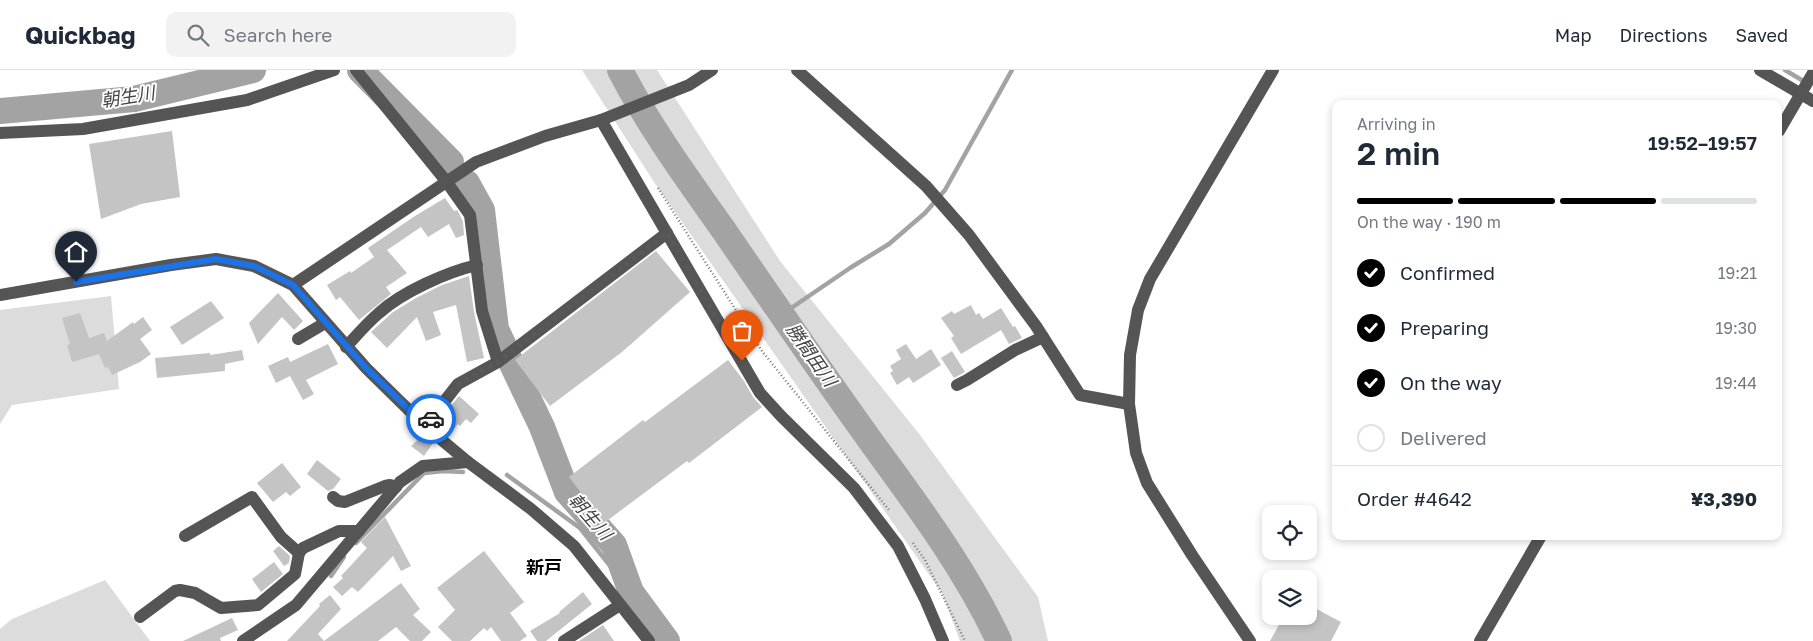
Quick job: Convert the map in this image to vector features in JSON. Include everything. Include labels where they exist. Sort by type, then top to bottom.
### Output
[{"type":"street","points":[[0,133],[83,129],[248,100],[334,70]]},
{"type":"street","points":[[356,70],[446,181],[470,215],[482,311],[498,362]]},
{"type":"street","points":[[293,285],[476,162],[545,136],[601,120],[689,85],[712,70]]},
{"type":"street","points":[[797,70],[926,186],[969,235],[1043,337],[1080,395],[1129,404]]},
{"type":"street","points":[[1250,641],[1192,555],[1147,482],[1136,453],[1129,404],[1130,355],[1138,310],[1150,279],[1273,70]]},
{"type":"street","points":[[1760,70],[1802,92],[1813,101]]},
{"type":"street","points":[[1782,126],[1812,74]]},
{"type":"street","points":[[601,120],[760,393],[854,488],[898,546],[925,599],[943,641]]},
{"type":"street","points":[[426,426],[458,384],[498,362],[667,233]]},
{"type":"street","points":[[0,295],[216,259],[254,266],[293,285],[366,368],[426,426],[468,462],[531,509],[574,546],[649,641]]},
{"type":"street","points":[[346,346],[379,312],[404,294],[477,265]]},
{"type":"street","points":[[298,339],[325,323]]},
{"type":"street","points":[[957,385],[1015,350],[1043,337]]},
{"type":"street","points":[[243,641],[296,606],[396,487],[423,466],[468,462]]},
{"type":"street","points":[[333,497],[338,501],[345,502],[390,484],[396,487]]},
{"type":"street","points":[[186,536],[252,497],[281,537],[299,553]]},
{"type":"street","points":[[140,617],[175,591],[180,590],[195,593],[221,608],[258,605],[295,574],[299,553],[303,548],[339,531],[359,531]]},
{"type":"street","points":[[1480,641],[1539,540]]},
{"type":"street","points":[[564,641],[620,605]]},
{"type":"path","points":[[657,187],[762,351],[893,514]]},
{"type":"path","points":[[909,537],[925,560],[965,641]]},
{"type":"shaded area","points":[[582,70],[657,70],[780,261],[920,435],[1038,597],[1048,641],[960,641],[942,593],[654,182]]},
{"type":"shaded area","points":[[111,296],[119,389],[12,405],[0,424],[0,310]]},
{"type":"shaded area","points":[[105,580],[150,641],[0,641],[0,629],[12,619]]},
{"type":"building","points":[[172,131],[180,197],[141,204],[101,219],[89,144]]},
{"type":"building","points":[[445,198],[454,211],[457,210],[459,213],[463,222],[464,235],[456,238],[449,224],[428,237],[421,227],[387,250],[407,273],[386,287],[391,294],[359,320],[340,297],[336,300],[327,285],[350,271],[351,273],[374,257],[368,248]]},
{"type":"building","points":[[656,251],[690,292],[622,352],[550,406],[515,360]]},
{"type":"building","points":[[469,276],[474,312],[484,358],[467,362],[456,305],[433,312],[441,335],[426,341],[417,317],[387,348],[371,332],[393,312],[416,298],[442,285]]},
{"type":"building","points":[[278,293],[303,321],[294,330],[282,317],[258,344],[249,323]]},
{"type":"building","points":[[211,301],[224,318],[182,345],[170,327]]},
{"type":"building","points":[[971,305],[976,315],[979,313],[983,319],[1001,308],[1022,338],[1009,344],[1001,330],[961,354],[951,338],[954,336],[941,318],[952,311],[954,314]]},
{"type":"building","points":[[80,313],[89,338],[104,333],[107,341],[143,317],[152,330],[140,339],[151,354],[140,362],[112,375],[108,367],[105,368],[99,354],[72,362],[67,345],[70,344],[62,318]]},
{"type":"building","points":[[328,344],[338,364],[306,380],[314,394],[303,400],[290,376],[276,383],[268,366],[288,357],[290,362]]},
{"type":"building","points":[[906,344],[916,359],[931,349],[941,365],[913,383],[909,377],[897,385],[890,373],[893,371],[890,366],[901,359],[896,350]]},
{"type":"building","points":[[242,350],[244,360],[225,364],[225,371],[157,378],[155,358],[210,353],[210,355]]},
{"type":"building","points":[[952,351],[965,372],[954,378],[941,358]]},
{"type":"building","points":[[728,360],[762,407],[689,463],[687,461],[604,523],[569,477],[643,420],[645,422]]},
{"type":"building","points":[[459,396],[479,414],[471,423],[466,419],[451,432],[443,426],[442,429],[436,425]]},
{"type":"building","points":[[423,435],[433,443],[424,456],[411,446]]},
{"type":"building","points":[[317,460],[341,479],[333,489],[328,491],[307,474]]},
{"type":"building","points":[[282,463],[301,487],[290,496],[286,492],[273,502],[257,483]]},
{"type":"building","points":[[385,517],[411,566],[401,571],[393,556],[358,592],[352,587],[342,596],[333,587],[343,578],[341,576],[367,548],[361,542]]},
{"type":"building","points":[[279,546],[290,556],[289,563],[284,566],[273,551]]},
{"type":"building","points":[[484,551],[524,602],[510,613],[527,636],[520,641],[501,641],[491,627],[487,631],[484,628],[470,641],[452,641],[438,627],[455,610],[437,588]]},
{"type":"building","points":[[274,562],[283,574],[261,592],[252,579]]},
{"type":"building","points":[[401,583],[420,609],[413,615],[431,632],[422,641],[410,641],[396,627],[378,641],[324,641]]},
{"type":"building","points":[[583,592],[592,604],[546,641],[537,641],[530,631],[560,613]]},
{"type":"building","points":[[330,595],[341,609],[318,634],[324,641],[287,641],[320,606],[319,604]]},
{"type":"building","points":[[1317,609],[1341,622],[1331,641],[1270,641],[1279,625],[1317,625]]},
{"type":"building","points":[[232,618],[238,630],[220,638],[221,641],[183,641]]},
{"type":"building","points":[[603,625],[614,641],[579,641]]},
{"type":"waterway","name":"朝生川","points":[[0,111],[134,99],[253,70]]},
{"type":"waterway","name":"朝生川","points":[[360,70],[451,162]]},
{"type":"waterway","name":"勝間田川","points":[[620,70],[644,113],[684,174],[835,392],[940,539],[972,589],[999,641]]},
{"type":"waterway","points":[[781,315],[889,244],[925,213],[945,190],[1012,70]]},
{"type":"waterway","points":[[1785,70],[1805,82]]},
{"type":"waterway","name":"朝生川","points":[[467,183],[482,210],[496,329],[506,350]]},
{"type":"waterway","name":"朝生川","points":[[510,360],[542,427],[567,492],[614,545],[631,592],[667,641]]},
{"type":"waterway","points":[[356,543],[424,473],[463,472]]},
{"type":"waterway","points":[[507,475],[580,528],[631,592]]},
{"type":"waterway","points":[[331,576],[344,557]]},
{"type":"way so far","points":[[431,419],[458,384],[498,362],[667,233],[742,361]]},
{"type":"district","name":"新戸","points":[[544,568]]},
{"type":"route","points":[[76,282],[216,259],[254,266],[293,285],[366,368],[426,426],[431,419]]}]
